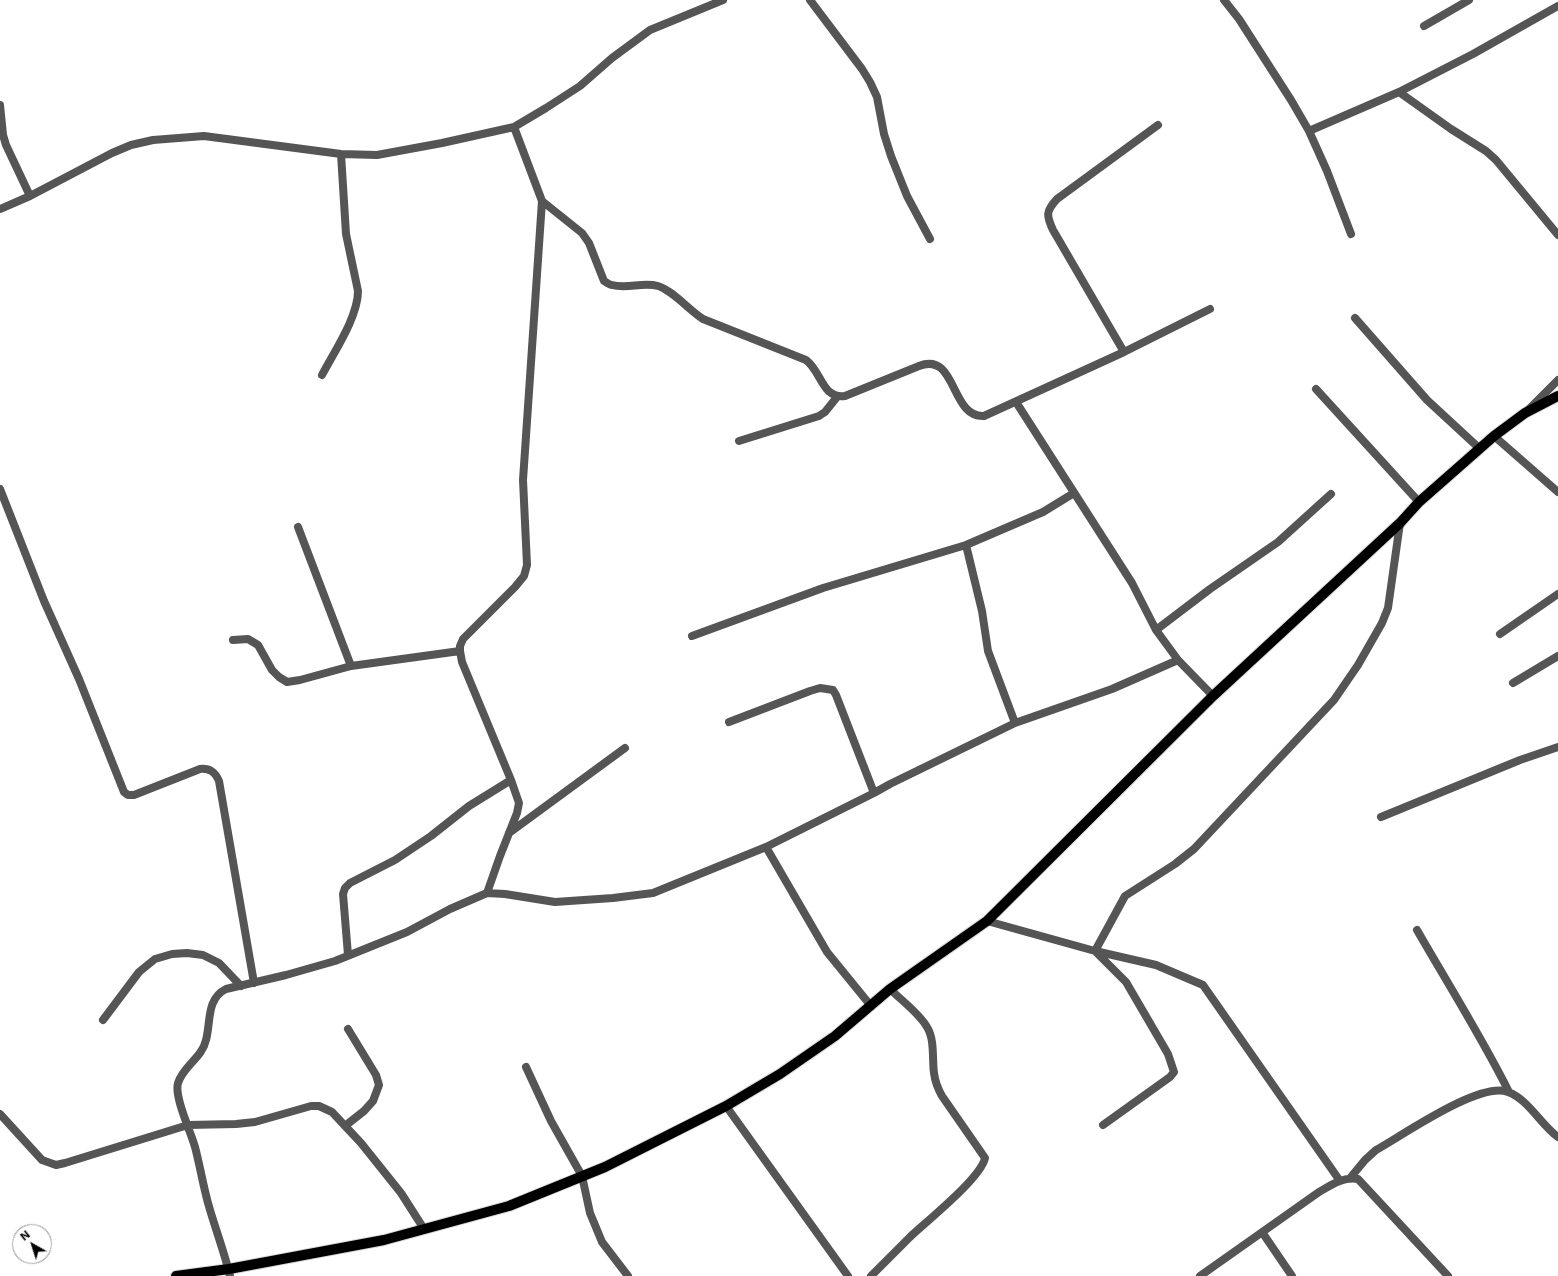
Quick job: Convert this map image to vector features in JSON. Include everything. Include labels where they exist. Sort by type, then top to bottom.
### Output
[{"type":"main road","points":[[176,1276],[229,1273],[384,1240],[508,1206],[605,1167],[726,1106],[780,1074],[835,1036],[890,990],[987,921],[1213,696],[1400,523],[1419,502],[1494,436],[1525,413],[1558,396]]},
{"type":"street","points":[[0,209],[30,196],[131,145],[153,140],[204,136],[341,154],[376,154],[442,143],[514,127],[580,86],[612,58],[650,30],[723,0]]},
{"type":"street","points":[[810,0],[862,69],[870,82],[877,97],[884,134],[907,196],[930,239]]},
{"type":"street","points":[[1224,0],[1239,19],[1309,131],[1352,234]]},
{"type":"street","points":[[1424,26],[1469,0]]},
{"type":"street","points":[[1309,131],[1399,92],[1473,54],[1558,6]]},
{"type":"street","points":[[1399,92],[1491,156],[1558,236]]},
{"type":"street","points":[[0,105],[2,134],[30,196]]},
{"type":"street","points":[[1124,352],[1053,230],[1048,214],[1049,208],[1057,199],[1158,126]]},
{"type":"street","points":[[487,893],[517,813],[519,803],[512,780],[481,710],[462,662],[460,646],[463,639],[515,587],[524,576],[527,565],[523,480],[542,200],[514,127]]},
{"type":"street","points":[[322,375],[354,314],[358,300],[358,291],[346,234],[341,154]]},
{"type":"street","points":[[542,200],[582,232],[589,243],[604,281],[612,285],[660,286],[668,291],[694,314],[703,319],[806,360],[812,364],[831,394],[837,397],[845,396],[930,363],[937,365],[945,371],[965,408],[976,417],[984,416],[1124,352],[1210,309]]},
{"type":"street","points":[[1355,318],[1427,400],[1479,448]]},
{"type":"street","points":[[1525,413],[1558,380]]},
{"type":"street","points":[[1316,389],[1419,502]]},
{"type":"street","points":[[739,441],[811,420],[825,412],[837,397]]},
{"type":"street","points":[[1016,402],[1132,583],[1156,630],[1178,660],[1213,696]]},
{"type":"street","points":[[1494,436],[1558,492]]},
{"type":"street","points":[[0,489],[44,600],[79,679],[124,792],[128,795],[134,795],[200,769],[206,768],[211,770],[217,776],[254,983]]},
{"type":"street","points":[[692,636],[823,588],[966,545],[1043,512],[1074,493]]},
{"type":"street","points":[[1156,630],[1210,589],[1278,542],[1331,494]]},
{"type":"street","points":[[1095,951],[1125,896],[1175,864],[1194,849],[1334,700],[1358,665],[1382,622],[1388,608],[1400,523]]},
{"type":"street","points":[[298,527],[351,666]]},
{"type":"street","points":[[966,545],[982,611],[988,650],[1015,723]]},
{"type":"street","points":[[1500,634],[1558,594]]},
{"type":"street","points":[[233,640],[248,639],[258,645],[272,670],[287,682],[300,680],[351,666],[460,651]]},
{"type":"street","points":[[1513,683],[1558,656]]},
{"type":"street","points":[[229,1273],[208,1203],[195,1146],[177,1093],[178,1083],[184,1073],[204,1050],[212,1005],[219,993],[226,989],[312,968],[348,955],[407,932],[450,909],[487,893],[505,894],[554,902],[613,898],[653,893],[766,847],[1015,723],[1112,688],[1178,660]]},
{"type":"street","points":[[729,722],[810,691],[820,688],[833,690],[874,793]]},
{"type":"street","points":[[1381,817],[1520,760],[1558,747]]},
{"type":"street","points":[[509,834],[625,748]]},
{"type":"street","points":[[348,955],[343,894],[345,888],[350,883],[395,860],[469,806],[512,780]]},
{"type":"street","points":[[766,847],[827,952],[871,1006]]},
{"type":"street","points":[[987,921],[1095,951],[1156,965],[1203,985],[1340,1181]]},
{"type":"street","points":[[1417,930],[1474,1029],[1486,1046],[1509,1092]]},
{"type":"street","points":[[1095,951],[1126,982],[1168,1054],[1174,1072],[1170,1077],[1103,1125]]},
{"type":"street","points":[[103,1020],[139,972],[155,960],[172,954],[187,953],[203,955],[219,963],[241,986]]},
{"type":"street","points":[[870,1276],[971,1181],[984,1164],[985,1158],[937,1087],[934,1074],[930,1034],[927,1027],[919,1017],[890,990]]},
{"type":"street","points":[[345,1126],[364,1111],[373,1101],[379,1085],[376,1075],[348,1029]]},
{"type":"street","points":[[526,1067],[550,1120],[582,1176],[590,1213],[602,1242],[628,1276]]},
{"type":"street","points":[[1200,1276],[1319,1192],[1351,1177],[1365,1160],[1376,1150],[1460,1101],[1478,1094],[1500,1090],[1509,1092],[1520,1099],[1549,1130],[1558,1137]]},
{"type":"street","points":[[0,1114],[42,1160],[56,1165],[188,1125],[255,1122],[311,1106],[319,1106],[332,1112],[360,1142],[401,1193],[424,1229]]},
{"type":"street","points":[[726,1106],[848,1276]]},
{"type":"street","points":[[1351,1177],[1358,1179],[1448,1276]]},
{"type":"street","points":[[1262,1232],[1292,1276]]}]
